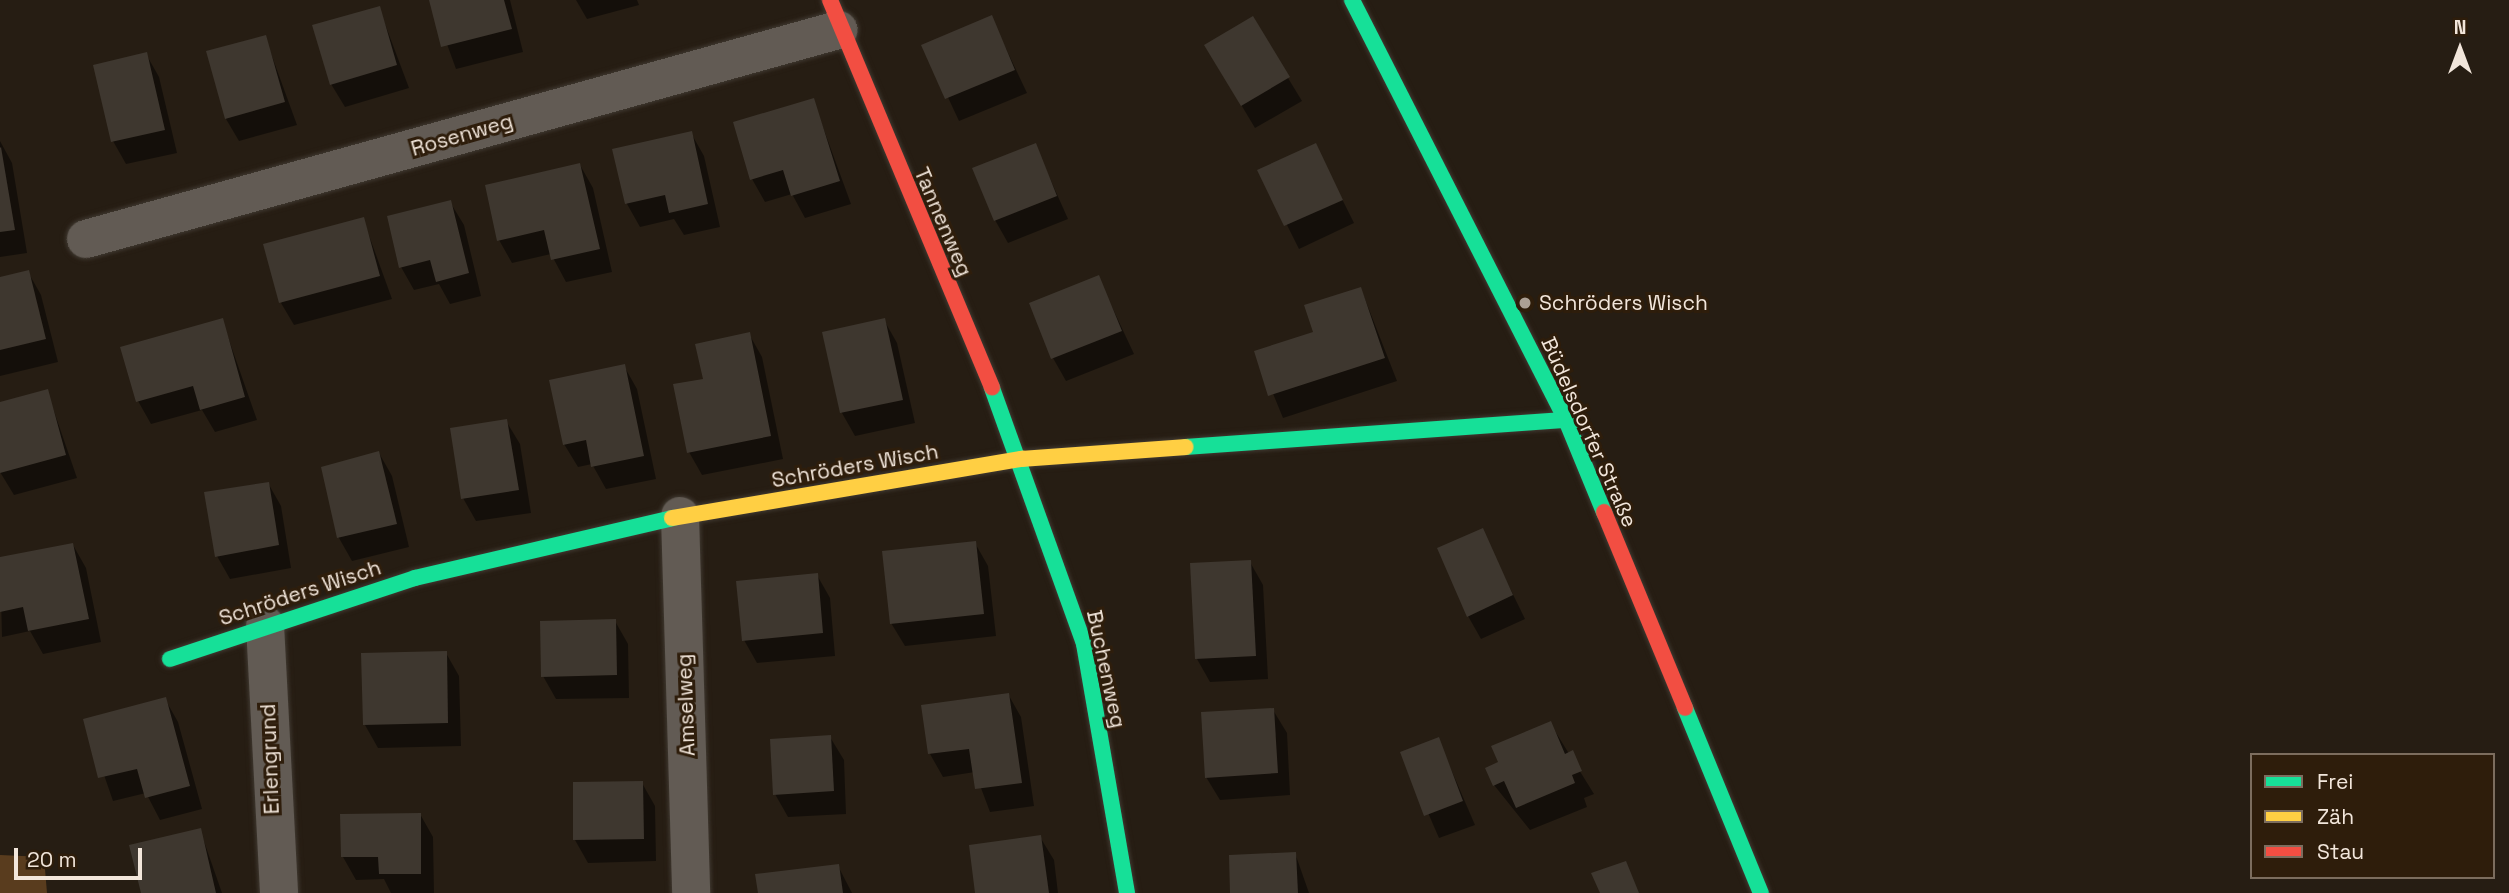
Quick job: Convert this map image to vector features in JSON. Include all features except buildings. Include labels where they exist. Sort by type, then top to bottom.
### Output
[{"type":"street","name":"Büdelsdorfer Straße","points":[[1352,0],[1566,421],[1761,893]]},
{"type":"street","name":"Rosenweg","points":[[86,239],[834,15]]},
{"type":"street","name":"Tannenweg","points":[[834,15],[1022,459]]},
{"type":"street","name":"Schröders Wisch","points":[[170,659],[265,625],[415,578],[680,516],[1022,459],[1566,421]]},
{"type":"street","name":"Buchenweg","points":[[1022,459],[1084,644],[1127,893]]},
{"type":"street","name":"Amselweg","points":[[680,516],[691,893]]},
{"type":"street","name":"Erlengrund","points":[[265,625],[279,893]]},
{"type":"shaded area","points":[[0,855],[44,857],[47,893],[0,893]]},
{"type":"traffic: fast","points":[[1352,0],[1566,420],[1604,512]]},
{"type":"traffic: fast","points":[[992,388],[1084,644],[1127,893]]},
{"type":"traffic: fast","points":[[1186,447],[1566,420]]},
{"type":"traffic: fast","points":[[170,659],[415,578],[672,518]]},
{"type":"traffic: fast","points":[[1685,708],[1761,893]]},
{"type":"traffic: slow","points":[[672,518],[1022,459],[1186,447]]},
{"type":"traffic: jam","points":[[830,0],[992,388]]},
{"type":"traffic: jam","points":[[1604,512],[1685,708]]},
{"type":"place","name":"Schröders Wisch","points":[[1525,303]]}]
